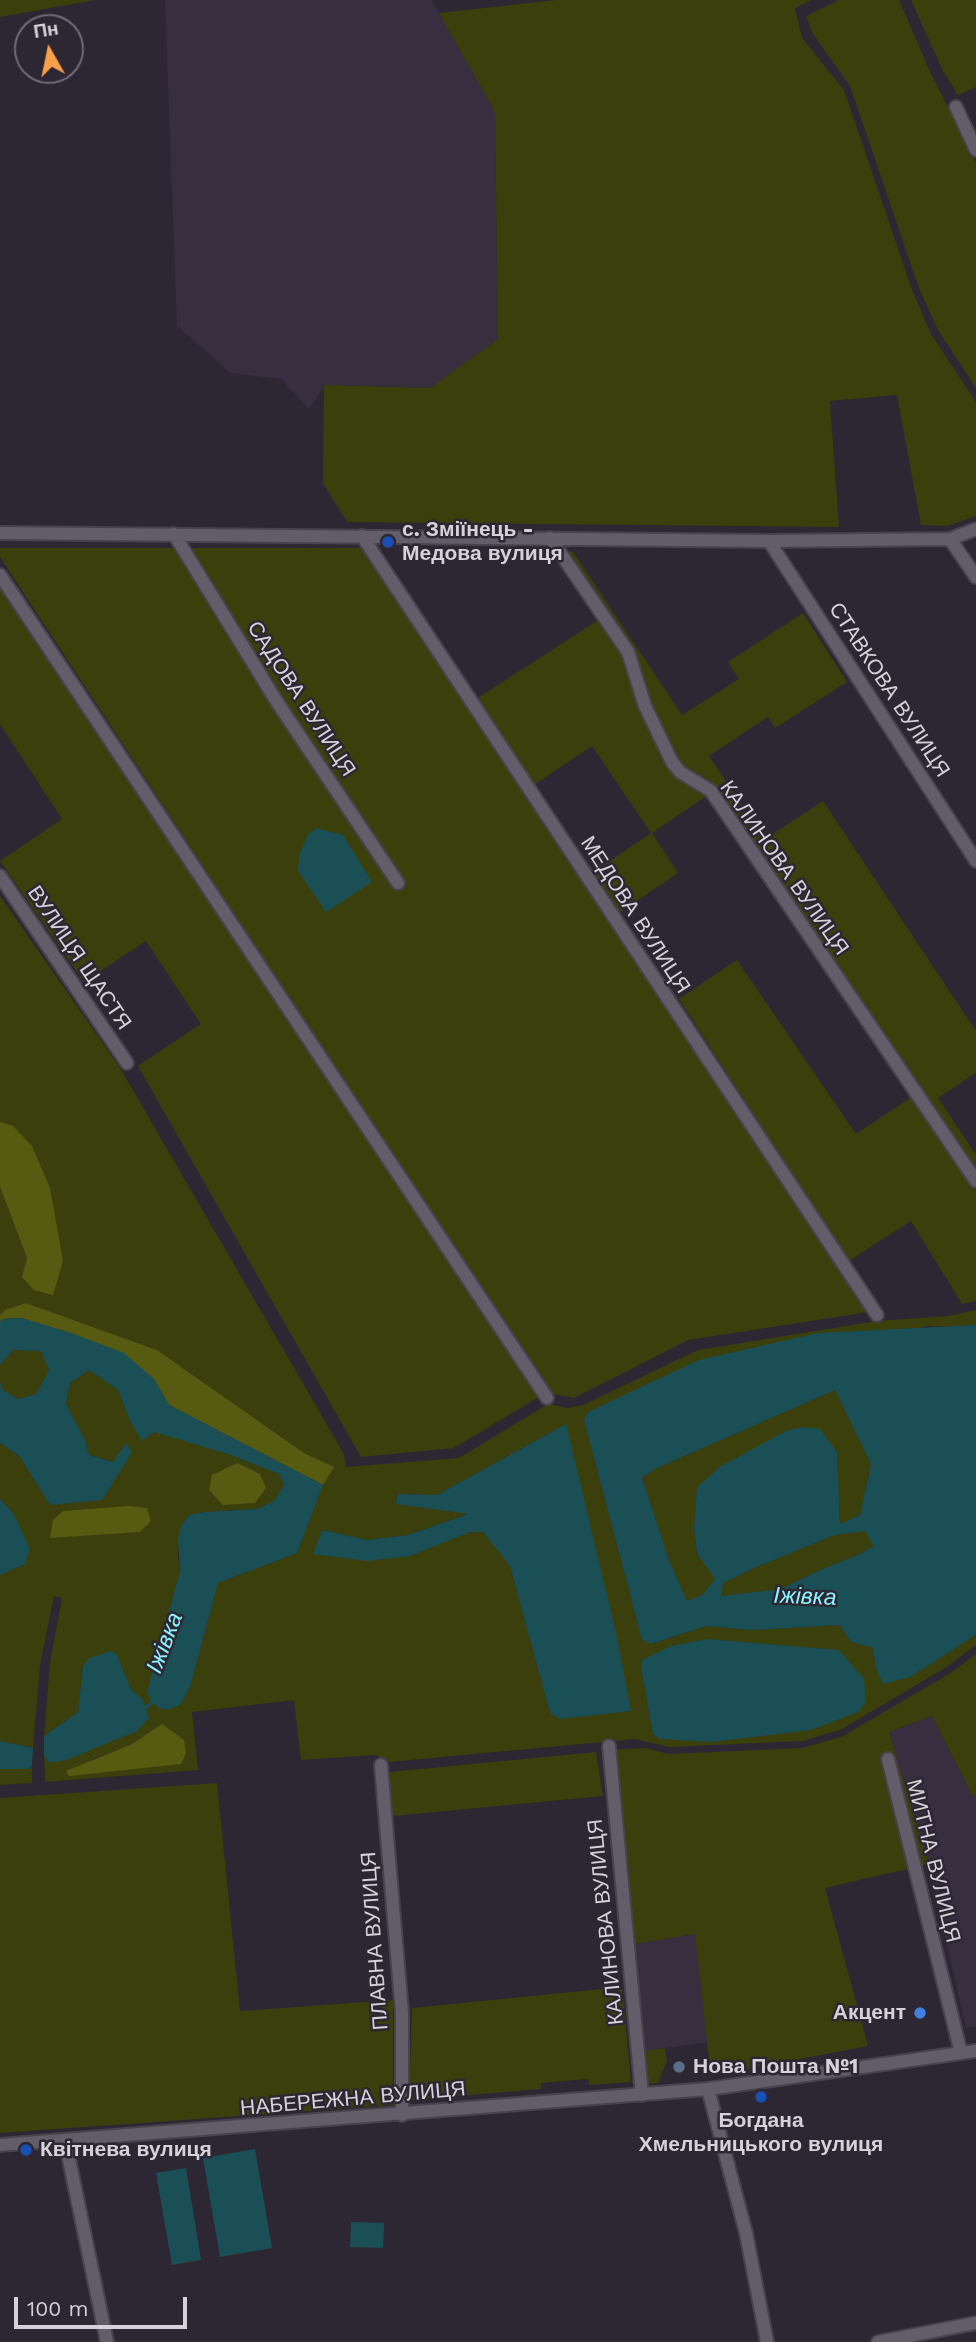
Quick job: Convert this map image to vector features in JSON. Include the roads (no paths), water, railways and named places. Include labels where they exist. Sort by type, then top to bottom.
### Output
[{"type":"street","points":[[956,107],[976,150]]},
{"type":"street","points":[[0,533],[769,541],[950,539],[976,529]]},
{"type":"street","name":"САДОВА ВУЛИЦЯ","points":[[174,534],[277,702],[398,883]]},
{"type":"street","name":"МЕДОВА ВУЛИЦЯ","points":[[362,536],[877,1315]]},
{"type":"street","name":"КАЛИНОВА ВУЛИЦЯ","points":[[550,538],[628,652],[645,706],[672,762],[680,772],[711,791],[976,1181]]},
{"type":"street","points":[[950,539],[976,577]]},
{"type":"street","name":"СТАВКОВА ВУЛИЦЯ","points":[[769,541],[976,861]]},
{"type":"street","points":[[0,575],[547,1398]]},
{"type":"street","name":"ВУЛИЦЯ ЩАСТЯ","points":[[0,876],[127,1063]]},
{"type":"street","name":"КАЛИНОВА ВУЛИЦЯ","points":[[609,1746],[642,2095]]},
{"type":"street","name":"МИТНА ВУЛИЦЯ","points":[[888,1759],[961,2053]]},
{"type":"street","name":"ПЛАВНА ВУЛИЦЯ","points":[[381,1765],[402,2013],[402,2115]]},
{"type":"street","name":"НАБЕРЕЖНА ВУЛИЦЯ","points":[[0,2144],[402,2115],[708,2089],[976,2051]]},
{"type":"street","points":[[708,2089],[746,2233],[767,2342]]},
{"type":"street","points":[[65,2140],[107,2342]]},
{"type":"street","points":[[878,2342],[976,2323]]},
{"type":"water","points":[[316,828],[343,835],[372,882],[326,912],[298,871],[299,856],[308,834]]},
{"type":"water","points":[[21,1318],[124,1353],[154,1379],[169,1405],[323,1485],[297,1553],[218,1583],[190,1687],[181,1704],[170,1709],[160,1709],[151,1701],[147,1692],[180,1571],[178,1537],[181,1526],[189,1515],[257,1509],[274,1501],[284,1485],[279,1474],[231,1455],[154,1432],[142,1441],[131,1423],[118,1390],[89,1370],[70,1383],[66,1404],[85,1440],[89,1455],[113,1462],[126,1443],[132,1452],[102,1500],[50,1505],[20,1457],[0,1443],[0,1382],[3,1390],[18,1399],[36,1394],[49,1370],[41,1351],[13,1350],[0,1365],[0,1322],[3,1319]]},
{"type":"water","points":[[976,1325],[976,1635],[910,1677],[883,1684],[876,1668],[873,1648],[851,1642],[840,1625],[753,1630],[706,1626],[651,1644],[642,1640],[584,1420],[588,1412],[699,1360],[818,1333]],"holes":[[[835,1390],[871,1464],[860,1515],[840,1524],[837,1452],[820,1429],[802,1427],[786,1431],[721,1466],[697,1487],[694,1528],[697,1554],[715,1579],[702,1595],[687,1601],[670,1563],[642,1478],[655,1469]],[[865,1531],[874,1546],[858,1555],[781,1589],[721,1596],[723,1583],[754,1568],[835,1535]]]},
{"type":"water","points":[[566,1424],[617,1637],[631,1711],[560,1719],[550,1713],[510,1566],[483,1532],[470,1532],[410,1556],[367,1561],[313,1554],[322,1530],[367,1540],[408,1535],[468,1514],[396,1504],[397,1494],[437,1495]]},
{"type":"water","points":[[0,1499],[13,1513],[30,1549],[25,1564],[0,1575]]},
{"type":"water","points":[[707,1639],[839,1650],[864,1679],[866,1702],[858,1712],[811,1730],[711,1742],[660,1739],[653,1734],[642,1660],[671,1646]]},
{"type":"water","points":[[111,1651],[117,1655],[131,1689],[143,1700],[149,1718],[137,1731],[66,1760],[49,1763],[44,1755],[44,1736],[78,1712],[83,1666],[89,1658]]},
{"type":"water","points":[[0,1741],[33,1748],[32,1765],[28,1769],[0,1769]]},
{"type":"water","points":[[255,2149],[272,2248],[220,2257],[203,2158]]},
{"type":"water","points":[[186,2168],[201,2260],[172,2265],[156,2173]]},
{"type":"water","points":[[351,2222],[384,2223],[383,2248],[350,2247]]},
{"type":"waterway","name":"Іжівка","points":[[142,1711],[155,1700]]},
{"type":"place","name":"с. Зміїнець - Медова вулиця","points":[[388,542]]},
{"type":"place","name":"Акцент","points":[[920,2013]]},
{"type":"place","name":"Нова Пошта №1","points":[[679,2067]]},
{"type":"place","name":"Богдана Хмельницького вулиця","points":[[761,2097]]},
{"type":"place","name":"Квітнева вулиця","points":[[26,2150]]}]
